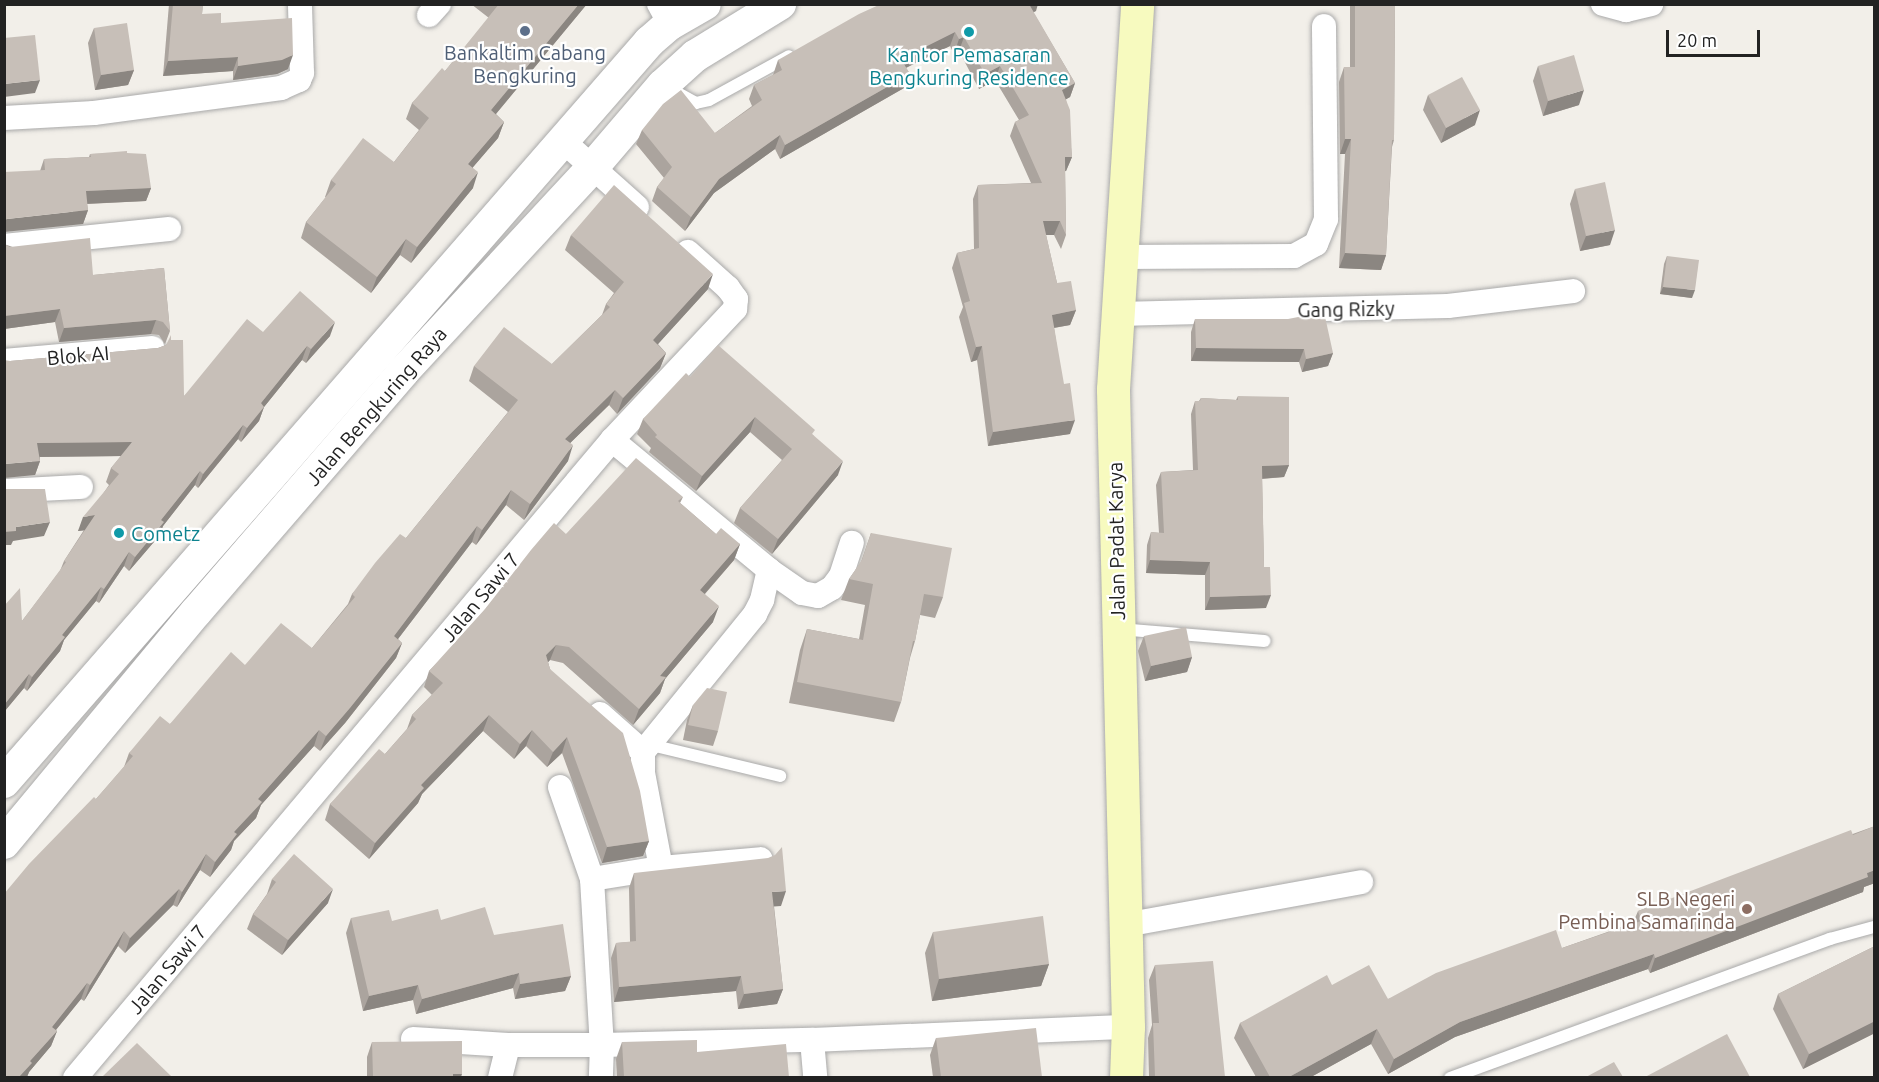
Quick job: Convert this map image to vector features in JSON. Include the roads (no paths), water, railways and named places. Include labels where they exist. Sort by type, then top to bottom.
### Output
[{"type":"main road","name":"Jalan Padat Karya","points":[[1126,1077],[1128,1027],[1113,389],[1137,4]]},
{"type":"street","points":[[4,118],[94,113],[281,88],[296,82],[302,74],[300,4]]},
{"type":"street","name":"Jalan Bengkuring Raya","points":[[4,782],[649,42],[664,14],[705,4]]},
{"type":"street","name":"Jalan Bengkuring Raya","points":[[4,843],[196,612],[403,372],[592,168],[663,85],[695,56],[780,4]]},
{"type":"street","points":[[1603,4],[1626,10],[1651,4]]},
{"type":"street","points":[[1121,257],[1294,256],[1316,244],[1326,219],[1324,26]]},
{"type":"street","name":"Jalan Sawi 7","points":[[75,1077],[612,440],[735,309],[736,299],[728,288],[563,141]]},
{"type":"street","points":[[4,246],[169,229]]},
{"type":"street","name":"Gang Rizky","points":[[1118,314],[1448,306],[1573,291]]},
{"type":"street","name":"Blok AI","points":[[4,361],[152,348]]},
{"type":"street","points":[[612,440],[769,570],[802,593],[818,596],[832,588],[842,576],[852,543]]},
{"type":"street","points":[[4,490],[81,487]]},
{"type":"street","points":[[661,868],[643,773],[645,748],[755,614],[762,600],[769,570]]},
{"type":"street","points":[[581,698],[645,748]]},
{"type":"street","points":[[560,787],[592,879],[602,1045],[601,1077]]},
{"type":"street","points":[[592,879],[661,868],[761,859]]},
{"type":"street","points":[[1125,925],[1361,882]]},
{"type":"street","points":[[413,1039],[508,1045],[602,1045],[812,1040],[1128,1027]]},
{"type":"street","points":[[812,1040],[815,1077]]},
{"type":"street","points":[[500,1077],[508,1045]]},
{"type":"lane","points":[[663,85],[696,103],[709,100],[800,50]]},
{"type":"lane","points":[[1118,629],[1265,641]]},
{"type":"lane","points":[[645,748],[780,776]]},
{"type":"lane","points":[[1450,1077],[1830,939],[1875,927]]},
{"type":"place","name":"Bankaltim Cabang Bengkuring","points":[[525,31]]},
{"type":"place","name":"Kantor Pemasaran Bengkuring Residence","points":[[969,32]]},
{"type":"place","name":"Cometz","points":[[119,533]]},
{"type":"place","name":"SLB Negeri Pembina Samarinda","points":[[1747,909]]}]
